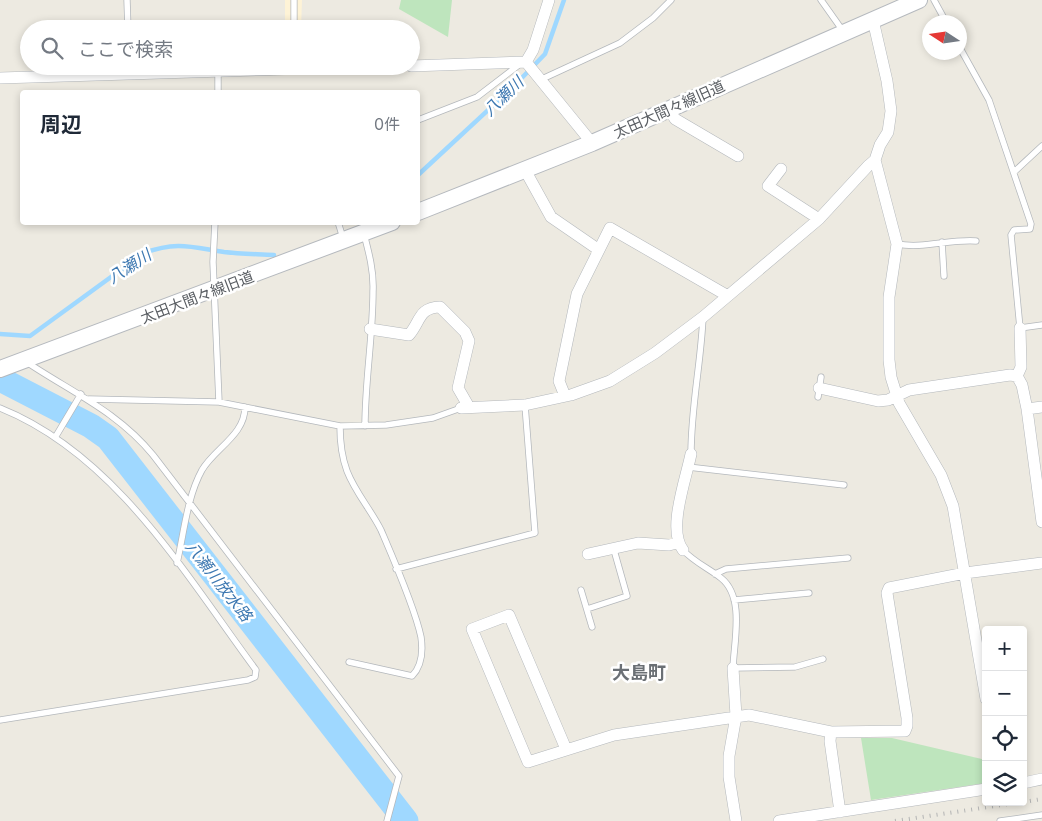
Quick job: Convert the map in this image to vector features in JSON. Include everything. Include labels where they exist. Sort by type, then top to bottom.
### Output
[{"type":"street","points":[[524,62],[533,50],[549,0]]},
{"type":"street","name":"太田大間々線旧道","points":[[420,211],[592,143],[919,0]]},
{"type":"street","points":[[370,329],[409,335],[415,328],[422,313],[429,307],[440,307],[465,332],[469,341],[458,388],[465,407],[525,405],[565,396],[610,381],[655,353],[703,317],[819,219],[875,160],[880,145],[888,132],[891,110],[887,81],[872,20]]},
{"type":"street","points":[[420,66],[524,62],[540,77],[592,143]]},
{"type":"street","points":[[0,78],[48,75]]},
{"type":"street","points":[[668,109],[675,119],[738,156]]},
{"type":"street","points":[[875,160],[897,244],[889,297],[889,360],[897,396],[947,488],[966,573],[982,674]]},
{"type":"street","points":[[781,169],[768,186],[819,219]]},
{"type":"street","points":[[524,170],[551,217],[599,250]]},
{"type":"street","name":"太田大間々線旧道","points":[[0,369],[214,291],[385,225]]},
{"type":"street","points":[[565,396],[559,381],[577,294],[610,228],[728,296]]},
{"type":"street","points":[[1017,376],[1021,367],[1020,328]]},
{"type":"street","points":[[819,387],[878,401],[897,396],[909,390],[1010,375],[1017,376]]},
{"type":"street","points":[[1017,376],[1022,385],[1027,409],[1039,487],[1042,522]]},
{"type":"street","points":[[1027,409],[1042,407]]},
{"type":"street","points":[[588,554],[614,550],[638,543],[680,547],[676,528],[691,454]]},
{"type":"street","points":[[566,749],[509,614],[472,628],[528,762],[614,735],[736,716],[766,717],[831,732],[905,731],[908,726],[887,592],[889,588],[966,573],[1042,563]]},
{"type":"street","points":[[733,668],[736,716],[729,756],[729,777],[736,821]]},
{"type":"street","points":[[831,732],[830,741],[840,812]]},
{"type":"street","points":[[1027,782],[1042,779]]},
{"type":"street","points":[[779,821],[982,790]]},
{"type":"lane","points":[[127,0],[128,20]]},
{"type":"lane","points":[[294,0],[294,20]]},
{"type":"lane","points":[[540,77],[620,44],[653,18],[671,0]]},
{"type":"lane","points":[[821,0],[844,32]]},
{"type":"lane","points":[[934,0],[942,15]]},
{"type":"lane","points":[[967,60],[989,100],[1031,224],[1030,229],[1014,230],[1011,235],[1020,328],[1042,325]]},
{"type":"lane","points":[[420,119],[477,97],[524,62]]},
{"type":"lane","points":[[218,75],[218,90]]},
{"type":"lane","points":[[1014,172],[1042,146]]},
{"type":"lane","points":[[214,225],[214,291],[220,402]]},
{"type":"lane","points":[[339,225],[344,240]]},
{"type":"lane","points":[[364,234],[371,262],[373,290],[365,426]]},
{"type":"lane","points":[[897,244],[908,246],[957,240],[976,241]]},
{"type":"lane","points":[[942,242],[944,276]]},
{"type":"lane","points":[[691,454],[691,426],[701,354],[703,317]]},
{"type":"lane","points":[[20,362],[88,399],[142,441],[399,776],[387,821]]},
{"type":"lane","points":[[57,433],[80,396]]},
{"type":"lane","points":[[88,399],[220,402],[340,426],[365,426],[433,418],[465,407]]},
{"type":"lane","points":[[396,569],[535,533],[525,405]]},
{"type":"lane","points":[[0,408],[57,433],[117,487],[177,559],[256,670],[255,677],[248,680],[0,720]]},
{"type":"lane","points":[[177,559],[189,510],[202,470],[234,434],[245,415],[245,408]]},
{"type":"lane","points":[[340,426],[340,445],[347,470],[380,529],[421,637],[420,664],[412,676],[349,662]]},
{"type":"lane","points":[[688,468],[844,485]]},
{"type":"lane","points":[[680,547],[693,561],[716,574],[731,589],[734,600],[733,668],[794,666],[824,659]]},
{"type":"lane","points":[[587,609],[627,596],[614,550]]},
{"type":"lane","points":[[716,574],[726,569],[848,558]]},
{"type":"lane","points":[[582,590],[592,627]]},
{"type":"lane","points":[[734,600],[809,593]]},
{"type":"lane","points":[[1000,821],[1042,815]]},
{"type":"shaded area","points":[[285,0],[302,0],[301,20],[285,20]]},
{"type":"green space","points":[[401,0],[452,0],[448,37],[420,20],[399,9]]},
{"type":"green space","points":[[861,738],[892,738],[982,759],[982,784],[871,800]]},
{"type":"waterway","name":"八瀬川","points":[[420,173],[514,86],[545,54],[564,0]]},
{"type":"waterway","name":"八瀬川","points":[[0,334],[30,336],[144,253],[156,249],[184,246],[230,253],[274,255]]},
{"type":"waterway","name":"八瀬川放水路","points":[[0,379],[91,426],[108,438],[406,821]]},
{"type":"railway","points":[[1027,801],[1042,799]]},
{"type":"railway","points":[[895,821],[995,806]]},
{"type":"district","name":"大島町","points":[[639,672]]}]
